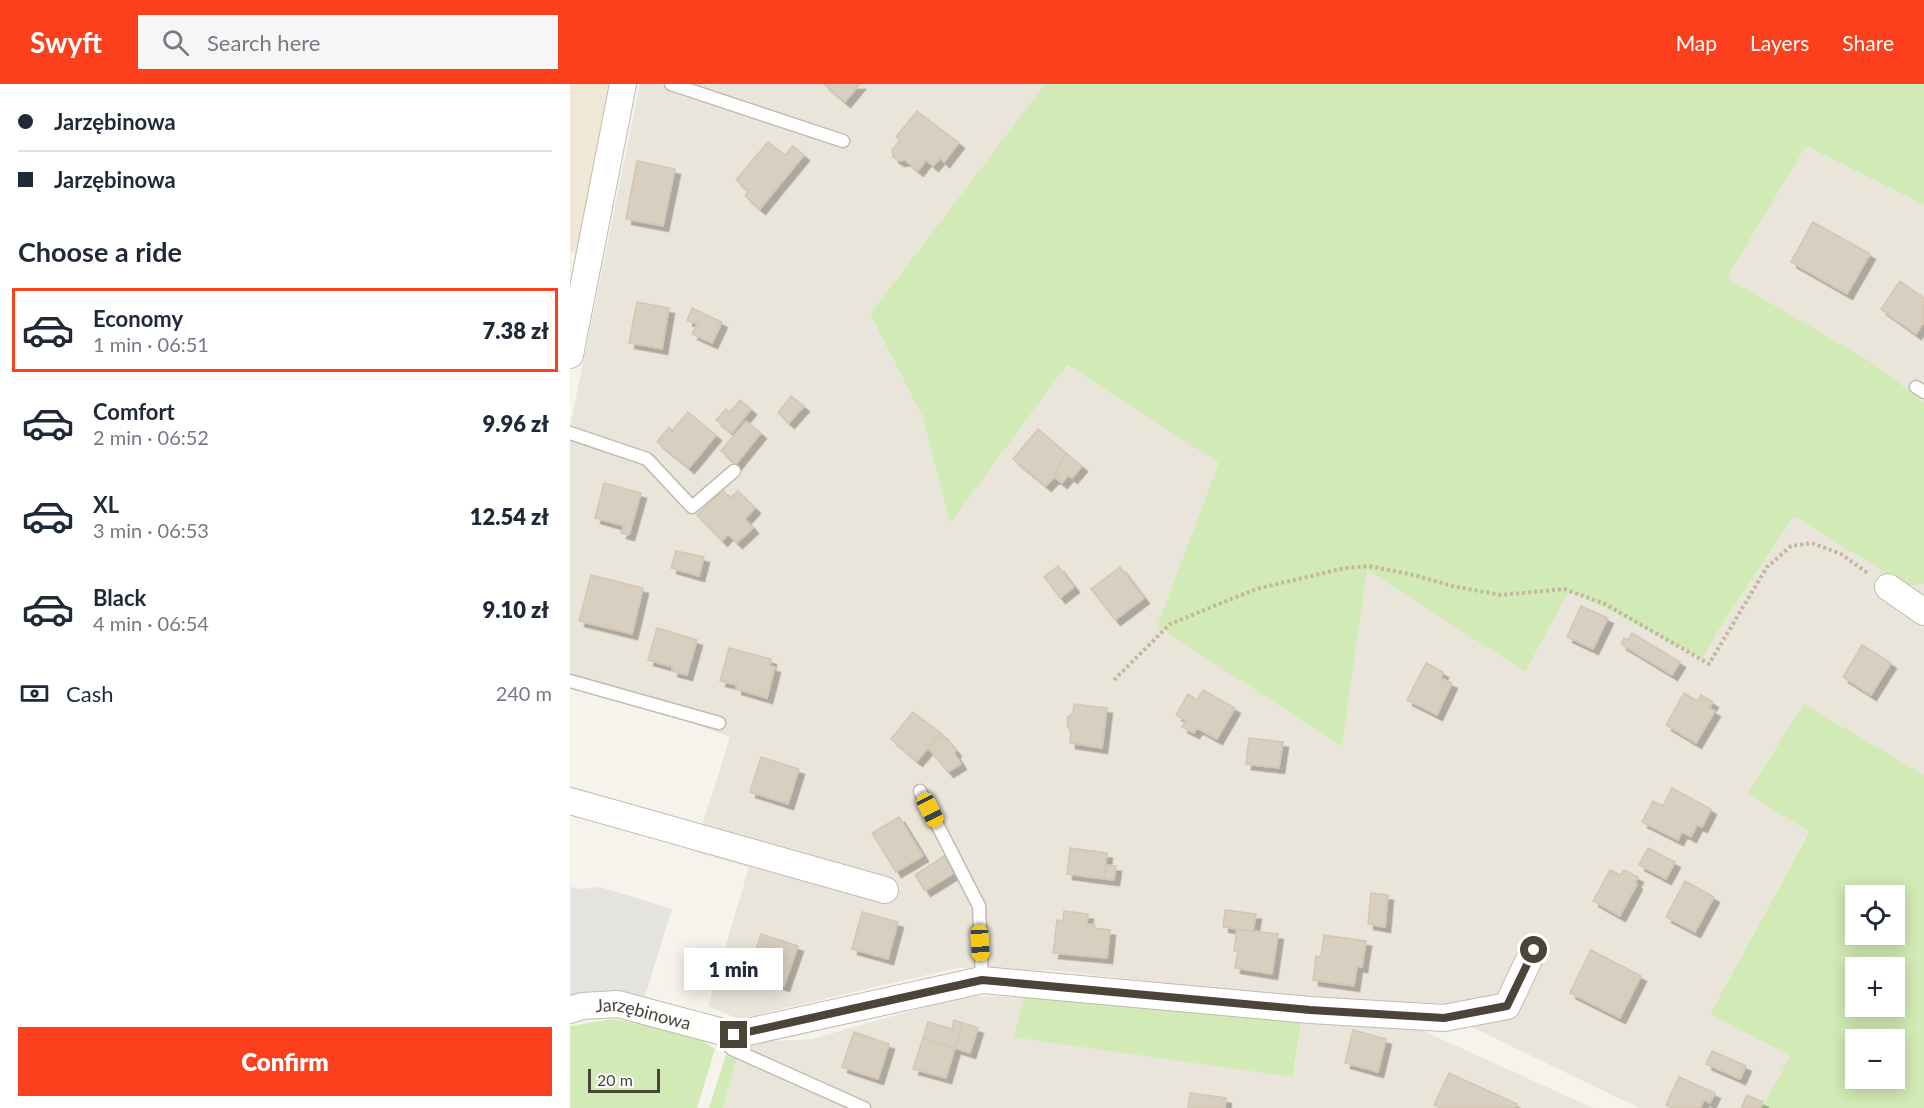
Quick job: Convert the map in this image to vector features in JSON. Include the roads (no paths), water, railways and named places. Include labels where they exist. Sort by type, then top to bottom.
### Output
[{"type":"street","points":[[570,355],[579,265],[623,84]]},
{"type":"street","points":[[1888,587],[1924,612]]},
{"type":"street","points":[[570,801],[885,890]]},
{"type":"street","name":"Jarzębinowa","points":[[570,1010],[582,1006],[618,1004],[734,1035],[982,980],[1299,1009],[1444,1018],[1507,1006],[1534,950]]},
{"type":"lane","points":[[671,84],[843,141]]},
{"type":"lane","points":[[570,433],[646,459],[692,507],[734,471]]},
{"type":"lane","points":[[570,681],[719,723]]},
{"type":"lane","points":[[920,791],[979,906],[982,980]]},
{"type":"lane","points":[[715,1031],[732,1049],[864,1108]]}]
